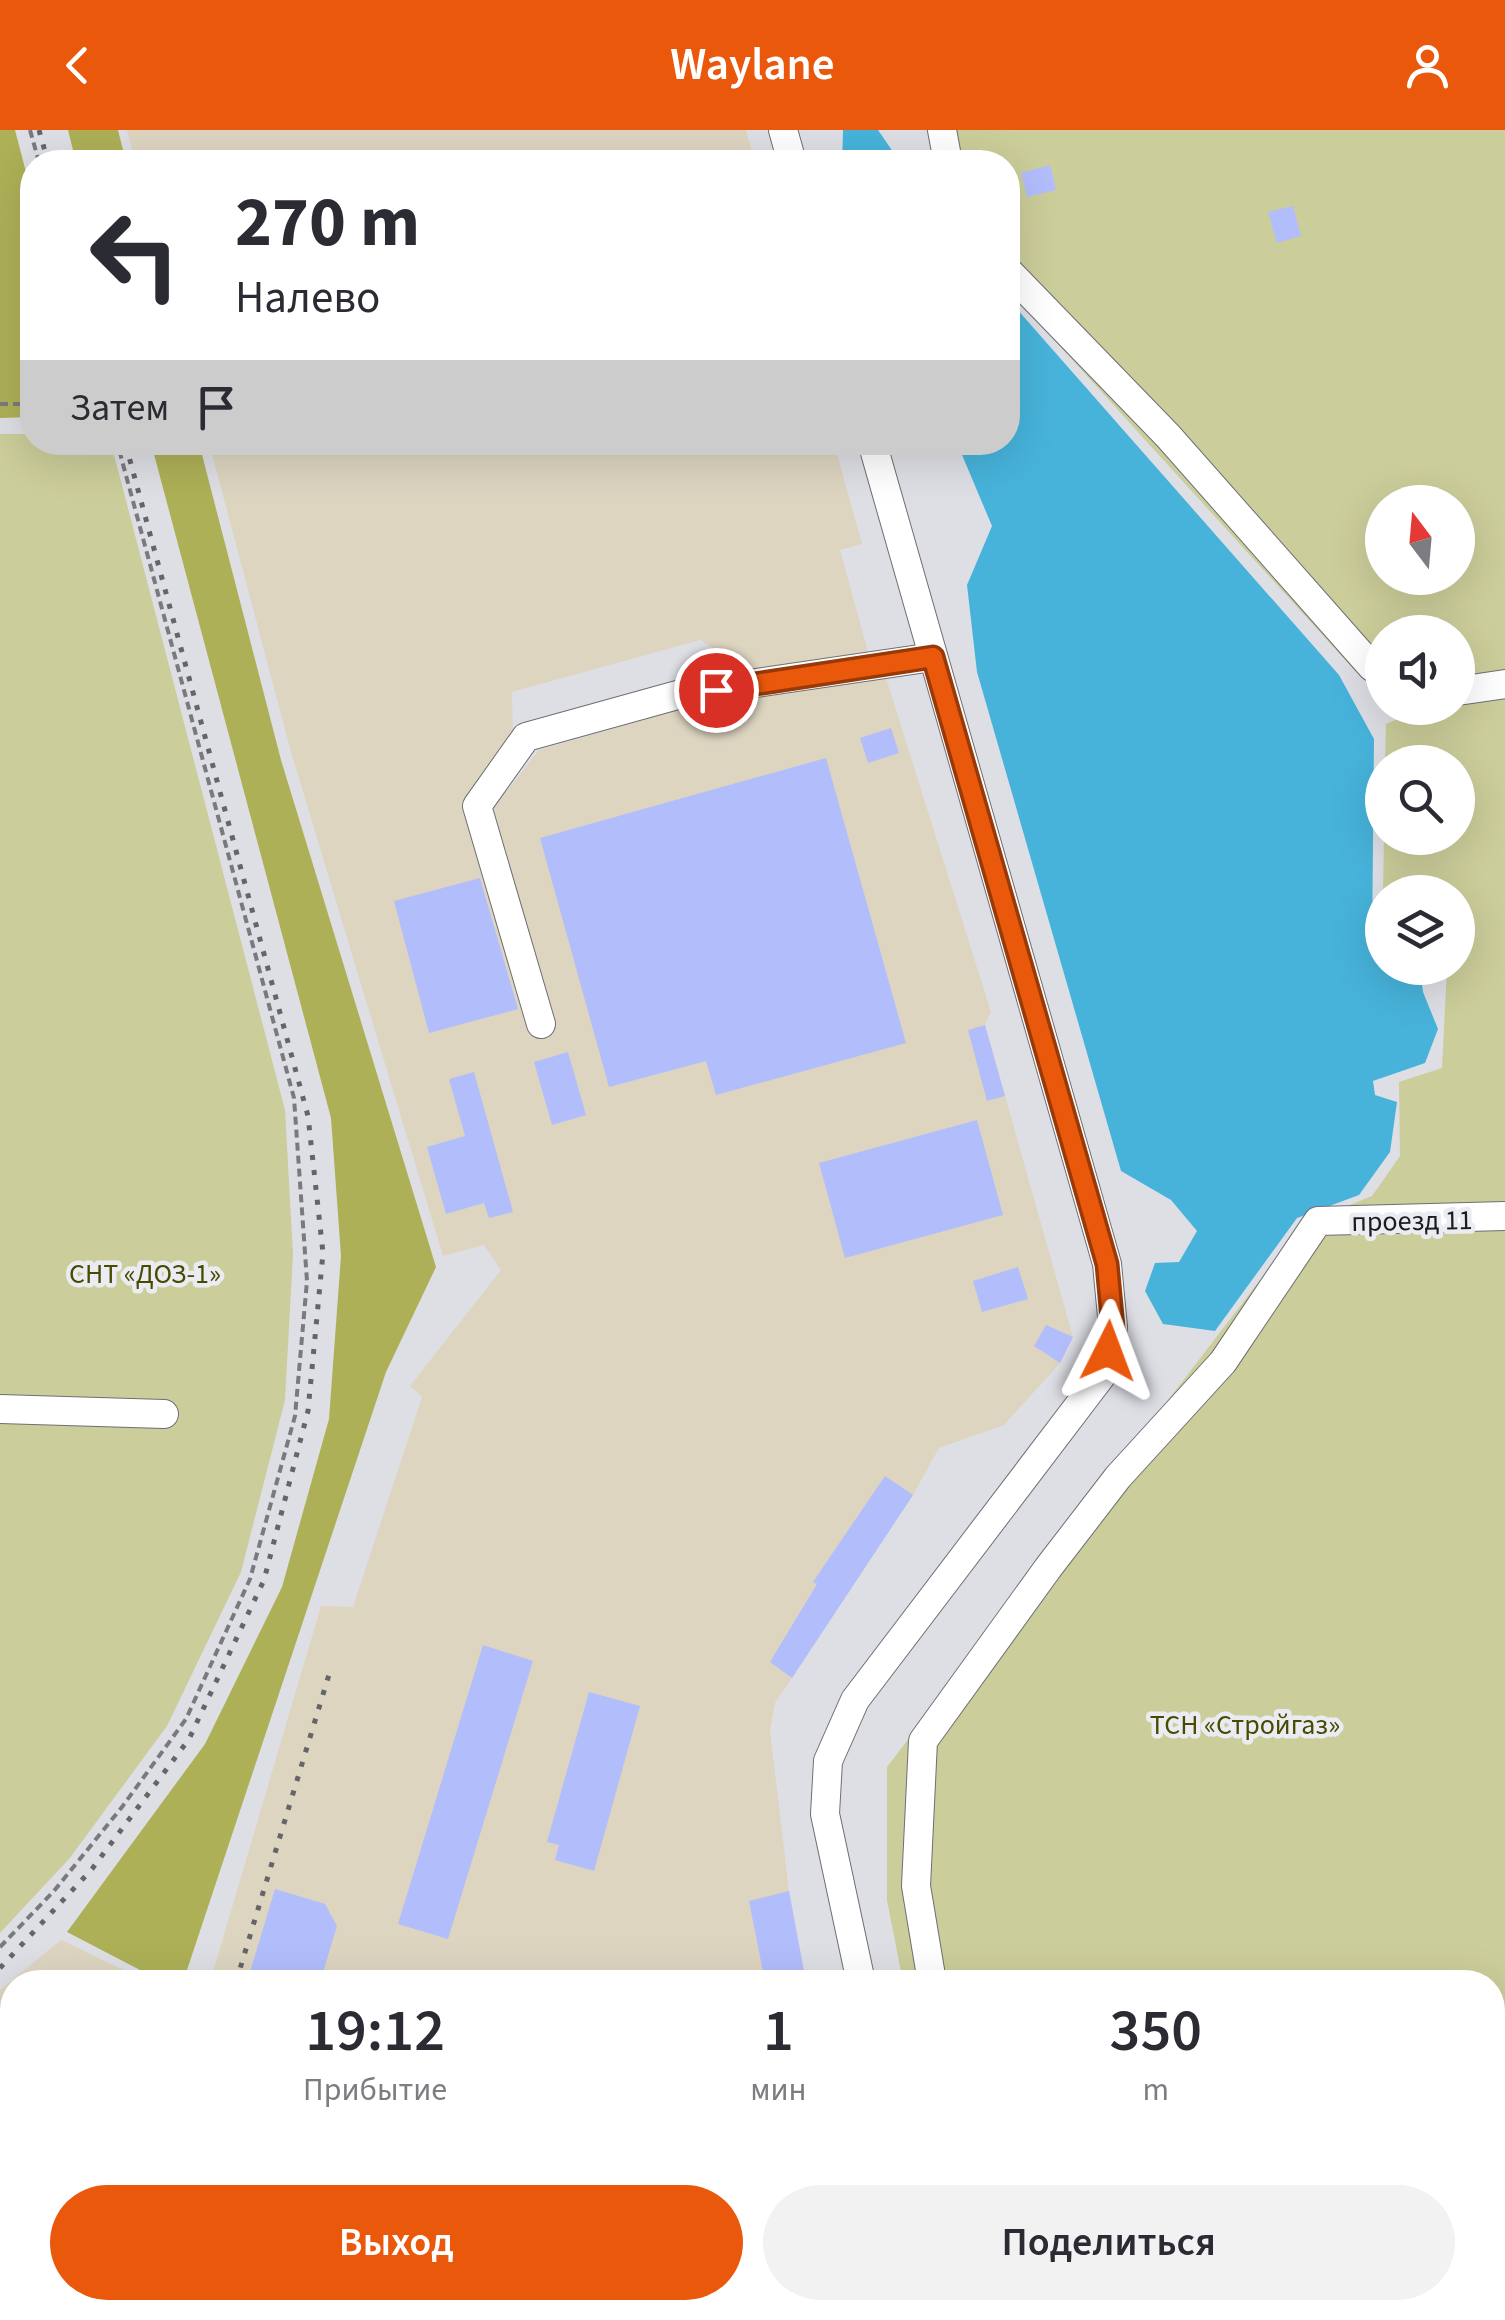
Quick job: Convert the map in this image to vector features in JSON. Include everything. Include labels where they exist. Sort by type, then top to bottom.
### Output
[{"type":"street","points":[[1020,283],[1168,436],[1365,659]]},
{"type":"street","points":[[859,1970],[825,1814],[828,1761],[856,1700],[1102,1375],[1113,1328],[1107,1264],[876,455]]},
{"type":"street","points":[[541,1024],[477,806],[526,737],[681,694],[933,657]]},
{"type":"street","points":[[1475,689],[1505,684]]},
{"type":"street","name":"проезд 11","points":[[930,1970],[916,1886],[923,1741],[1048,1568],[1118,1478],[1223,1362],[1318,1220],[1505,1216]]},
{"type":"street","points":[[0,1408],[164,1414]]},
{"type":"path","points":[[0,1946],[77,1863],[186,1719],[250,1579],[294,1416],[307,1281],[294,1098],[121,455]]},
{"type":"shaded area","points":[[0,130],[15,130],[20,150],[20,417],[0,418]]},
{"type":"shaded area","points":[[68,130],[118,130],[123,150],[73,150]]},
{"type":"shaded area","points":[[127,130],[746,130],[752,150],[132,150]]},
{"type":"shaded area","points":[[154,455],[202,455],[281,760],[436,1267],[386,1372],[187,1970],[140,1970],[67,1932],[205,1744],[282,1587],[329,1419],[341,1256],[331,1118]]},
{"type":"shaded area","points":[[212,455],[837,455],[862,544],[840,550],[870,659],[763,678],[700,640],[512,692],[513,735],[497,765],[506,792],[539,750],[716,699],[886,678],[991,1012],[985,1025],[1073,1337],[1060,1363],[1004,1425],[939,1448],[913,1495],[775,1703],[770,1731],[789,1891],[804,1970],[214,1970],[321,1606],[353,1607],[422,1397],[410,1386],[501,1270],[484,1245],[443,1256],[291,752]]},
{"type":"shaded area","points":[[61,1940],[124,1970],[24,1970]]},
{"type":"green space","name":"ТСН «Стройгаз»","points":[[928,130],[1505,130],[1505,1970],[901,1970],[887,1900],[887,1767],[1303,1224],[1372,1196],[1400,1156],[1399,1082],[1442,1068],[1446,985],[1475,985],[1475,875],[1383,875],[1384,855],[1475,855],[1475,745],[1385,745],[1386,725],[1475,725],[1475,615],[1365,615],[1365,676],[1356,672],[1020,302],[1020,150],[933,150]]},
{"type":"green space","name":"СНТ «ДОЗ-1»","points":[[0,434],[20,434],[20,455],[114,455],[285,1110],[293,1254],[285,1400],[241,1572],[167,1726],[69,1859],[0,1933]]},
{"type":"water","points":[[843,130],[878,130],[892,150],[842,150]]},
{"type":"water","points":[[1020,313],[1339,675],[1374,739],[1374,745],[1365,745],[1365,855],[1373,855],[1373,875],[1365,875],[1365,985],[1422,985],[1438,1029],[1425,1063],[1373,1081],[1375,1095],[1397,1102],[1390,1152],[1359,1195],[1297,1218],[1215,1331],[1163,1324],[1145,1291],[1155,1263],[1179,1262],[1197,1231],[1171,1200],[1121,1171],[977,672],[967,585],[992,526],[962,455],[1020,455]]},
{"type":"building","points":[[1050,165],[1056,190],[1027,197],[1021,173]]},
{"type":"building","points":[[1293,206],[1301,236],[1277,243],[1268,212]]},
{"type":"building","points":[[891,728],[899,753],[868,763],[860,738]]},
{"type":"building","points":[[826,758],[906,1043],[716,1095],[706,1061],[609,1087],[540,838]]},
{"type":"building","points":[[480,878],[518,1009],[429,1033],[394,901]]},
{"type":"building","points":[[985,1025],[1005,1096],[987,1101],[968,1030]]},
{"type":"building","points":[[568,1052],[586,1115],[552,1125],[534,1062]]},
{"type":"building","points":[[474,1072],[513,1212],[489,1218],[484,1203],[446,1214],[427,1147],[465,1136],[449,1079]]},
{"type":"building","points":[[977,1120],[1003,1215],[845,1258],[819,1163]]},
{"type":"building","points":[[1018,1267],[1028,1299],[982,1312],[973,1281]]},
{"type":"building","points":[[1046,1325],[1073,1337],[1060,1363],[1034,1346]]},
{"type":"building","points":[[885,1476],[913,1495],[792,1678],[770,1662],[817,1584],[813,1582]]},
{"type":"building","points":[[483,1645],[533,1661],[448,1939],[398,1924]]},
{"type":"building","points":[[589,1692],[640,1706],[594,1871],[555,1860],[559,1845],[547,1842]]},
{"type":"building","points":[[275,1889],[325,1904],[337,1926],[324,1970],[251,1970]]},
{"type":"building","points":[[789,1891],[804,1970],[763,1970],[749,1901]]},
{"type":"railway","points":[[39,130],[45,150]]},
{"type":"railway","points":[[0,1968],[92,1869],[189,1739],[264,1580],[308,1411],[323,1253],[308,1116],[129,455]]},
{"type":"railway","points":[[240,1970],[331,1668]]},
{"type":"route","points":[[716,690],[933,657],[1107,1264],[1113,1328],[1108,1351]]}]
